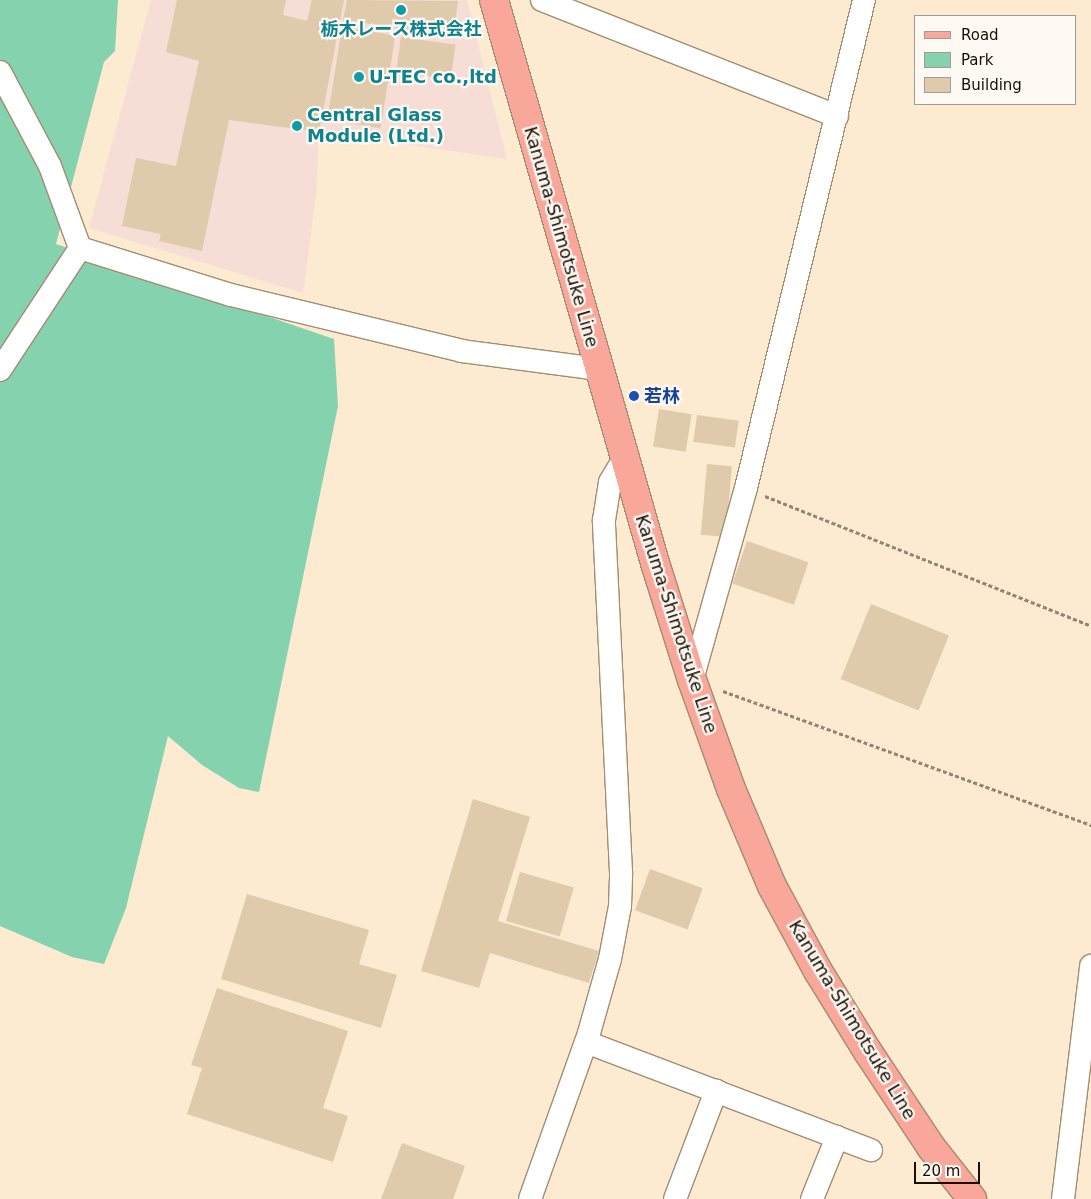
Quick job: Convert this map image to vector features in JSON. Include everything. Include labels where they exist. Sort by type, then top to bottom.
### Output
[{"type":"main road","name":"Kanuma-Shimotsuke Line","points":[[494,0],[624,459],[692,680],[731,789],[772,886],[818,971],[868,1052],[926,1139],[972,1199]]},
{"type":"street","points":[[542,0],[837,116]]},
{"type":"street","points":[[692,680],[746,488],[864,0]]},
{"type":"street","points":[[0,72],[50,166],[80,248]]},
{"type":"street","points":[[80,248],[231,295],[462,351],[598,369]]},
{"type":"street","points":[[0,370],[80,248]]},
{"type":"street","points":[[530,1199],[586,1042],[610,959],[620,906],[620,853],[604,520],[610,482],[624,459]]},
{"type":"street","points":[[1063,1199],[1091,966]]},
{"type":"street","points":[[586,1042],[871,1150]]},
{"type":"street","points":[[675,1199],[716,1091]]},
{"type":"street","points":[[812,1199],[837,1137]]},
{"type":"path","points":[[746,488],[1091,626]]},
{"type":"path","points":[[692,680],[1091,825]]},
{"type":"shaded area","points":[[151,0],[467,0],[507,159],[319,132],[316,195],[303,293],[89,228]]},
{"type":"green space","points":[[0,0],[118,0],[115,51],[104,62],[56,244],[334,339],[338,406],[259,792],[239,788],[202,765],[168,736],[126,908],[104,964],[72,957],[0,926]]},
{"type":"building","name":"Central Glass Module (Ltd.)","points":[[177,0],[286,0],[283,15],[307,21],[312,0],[344,0],[319,132],[229,120],[202,251],[159,241],[161,234],[122,226],[136,158],[176,166],[199,61],[166,52]]},
{"type":"building","name":"栃木レース株式会社","points":[[347,0],[458,1],[453,36],[343,20]]},
{"type":"building","name":"U-TEC co.,ltd","points":[[342,27],[395,35],[381,128],[327,120]]},
{"type":"building","points":[[401,37],[455,45],[451,79],[396,72]]},
{"type":"building","points":[[659,409],[692,414],[686,452],[653,447]]},
{"type":"building","points":[[697,415],[739,421],[735,448],[693,442]]},
{"type":"building","points":[[707,464],[732,466],[726,537],[701,535]]},
{"type":"building","points":[[747,541],[808,562],[794,605],[732,584]]},
{"type":"building","points":[[871,604],[949,635],[919,711],[841,679]]},
{"type":"building","points":[[473,799],[530,817],[498,921],[599,951],[589,983],[490,953],[479,988],[421,971]]},
{"type":"building","points":[[650,869],[703,888],[688,929],[635,910]]},
{"type":"building","points":[[520,872],[574,887],[560,936],[506,921]]},
{"type":"building","points":[[247,894],[369,930],[359,964],[397,975],[381,1028],[221,979]]},
{"type":"building","points":[[217,988],[348,1031],[323,1108],[348,1116],[333,1162],[187,1114],[202,1068],[191,1065]]},
{"type":"building","points":[[402,1143],[465,1166],[453,1199],[381,1199]]},
{"type":"place","name":"栃木レース株式会社","points":[[401,10]]},
{"type":"place","name":"U-TEC co.,ltd","points":[[359,77]]},
{"type":"place","name":"Central Glass Module (Ltd.)","points":[[297,126]]},
{"type":"place","name":"若林","points":[[634,396]]}]
